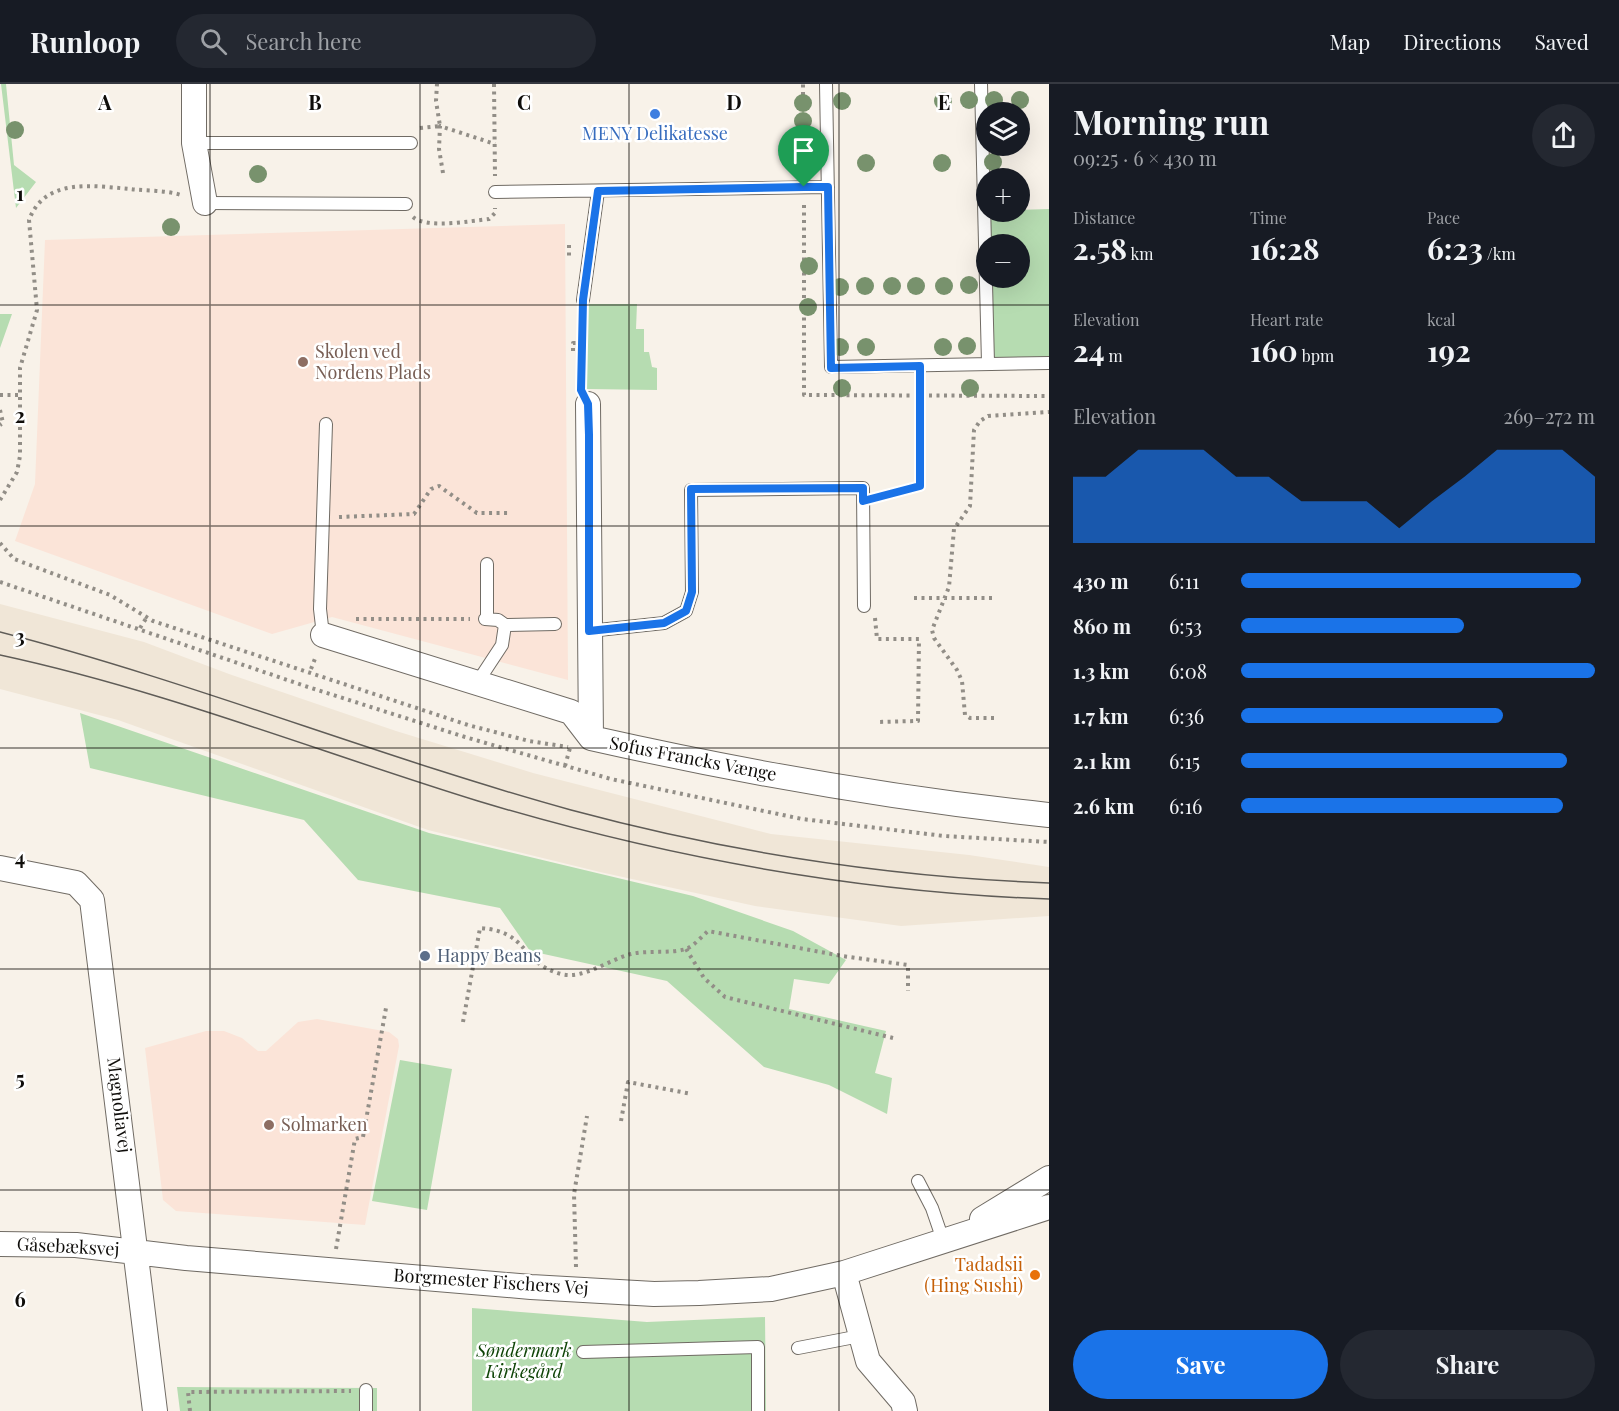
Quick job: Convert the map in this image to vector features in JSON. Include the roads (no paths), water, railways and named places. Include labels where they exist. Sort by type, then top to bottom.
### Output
[{"type":"street","points":[[194,84],[194,143],[205,203]]},
{"type":"street","points":[[580,742],[589,631],[588,404]]},
{"type":"street","name":"Sofus Francks Vænge","points":[[320,645],[477,682],[571,712],[580,742],[918,799],[1049,815]]},
{"type":"street","name":"Magnoliavej","points":[[0,868],[76,883],[92,900],[154,1411]]},
{"type":"street","name":"Borgmester Fischers Vej","points":[[950,1237],[1049,1178]]},
{"type":"street","name":"Borgmester Fischers Vej","points":[[136,1252],[577,1290],[699,1293],[771,1288],[844,1273],[888,1261],[950,1237],[1049,1207]]},
{"type":"street","name":"Gåsebæksvej","points":[[0,1244],[76,1245],[136,1252]]},
{"type":"street","points":[[844,1273],[868,1361],[903,1402],[905,1411]]},
{"type":"lane","points":[[826,84],[831,368],[1049,363]]},
{"type":"lane","points":[[981,84],[988,363]]},
{"type":"lane","points":[[194,143],[411,143]]},
{"type":"lane","points":[[495,192],[828,187]]},
{"type":"lane","points":[[583,300],[598,191]]},
{"type":"lane","points":[[205,203],[406,204]]},
{"type":"lane","points":[[320,645],[326,424]]},
{"type":"lane","points":[[589,631],[664,623],[686,611],[692,592],[691,489],[863,494],[864,606]]},
{"type":"lane","points":[[487,564],[486,619],[498,620],[505,625],[555,624]]},
{"type":"lane","points":[[477,682],[502,645],[505,625]]},
{"type":"lane","points":[[918,1181],[950,1237]]},
{"type":"lane","points":[[798,1348],[860,1336]]},
{"type":"lane","points":[[583,1352],[758,1347],[758,1411]]},
{"type":"lane","points":[[366,1390],[366,1411]]},
{"type":"tram line","points":[[0,632],[144,673],[499,789],[630,825],[808,860],[928,875],[1049,883]]},
{"type":"tram line","points":[[0,655],[121,686],[478,801],[618,839],[689,855],[832,880],[904,889],[1049,899]]},
{"type":"place","name":"MENY Delikatesse","points":[[655,114]]},
{"type":"place","name":"Skolen ved Nordens Plads","points":[[303,362]]},
{"type":"place","name":"Happy Beans","points":[[425,956]]},
{"type":"place","name":"Solmarken","points":[[269,1125]]},
{"type":"place","name":"Tadadsii (Hing Sushi)","points":[[1035,1275]]},
{"type":"park label","name":"Søndermark Kirkegård","points":[[524,1361]]}]
